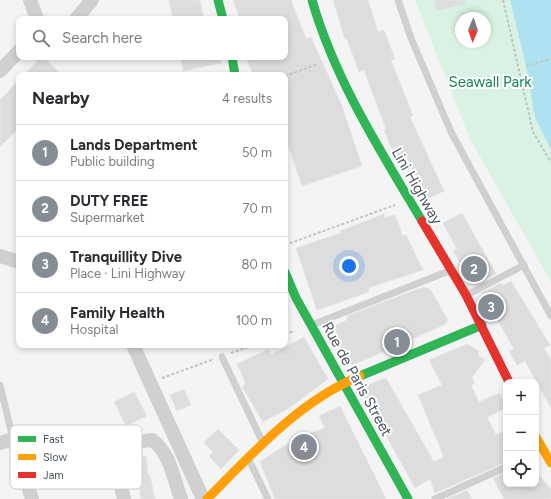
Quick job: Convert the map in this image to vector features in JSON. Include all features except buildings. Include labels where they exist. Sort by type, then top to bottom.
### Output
[{"type":"street","points":[[30,0],[36,16]]},
{"type":"street","points":[[79,16],[92,0]]},
{"type":"street","points":[[218,0],[222,16]]},
{"type":"street","name":"Lini Highway","points":[[312,0],[332,58],[358,113],[466,295],[508,379]]},
{"type":"street","points":[[0,72],[16,54]]},
{"type":"street","points":[[232,60],[234,72]]},
{"type":"street","points":[[0,256],[16,261]]},
{"type":"street","name":"Rue de Paris Street","points":[[288,279],[296,298],[408,499]]},
{"type":"street","points":[[207,499],[263,443],[315,401],[343,382],[482,325]]},
{"type":"street","points":[[134,348],[203,499]]},
{"type":"street","points":[[142,443],[152,440],[158,444],[165,454],[181,499]]},
{"type":"street","points":[[539,452],[551,463]]},
{"type":"street","points":[[28,489],[32,499]]},
{"type":"street","points":[[122,489],[124,499]]},
{"type":"lane","points":[[398,0],[411,38],[451,132],[551,316]]},
{"type":"lane","points":[[466,295],[524,265]]},
{"type":"lane","points":[[312,325],[450,270]]},
{"type":"lane","points":[[222,357],[263,443]]},
{"type":"lane","points":[[0,385],[6,441]]},
{"type":"lane","points":[[539,452],[551,445]]},
{"type":"lane","points":[[248,458],[268,499]]},
{"type":"lane","points":[[435,499],[503,468]]},
{"type":"path","points":[[503,0],[533,132],[551,162]]},
{"type":"path","points":[[288,75],[332,58]]},
{"type":"path","points":[[526,66],[551,59]]},
{"type":"path","points":[[288,244],[409,199]]},
{"type":"path","points":[[150,382],[247,348]]},
{"type":"green space","name":"Seawall Park","points":[[415,0],[510,0],[526,66],[535,118],[551,150],[551,282],[470,139]]},
{"type":"water","points":[[510,0],[551,0],[551,150],[535,118],[526,66]]},
{"type":"traffic: fast","points":[[218,0],[222,16]]},
{"type":"traffic: fast","points":[[312,0],[333,58],[346,86],[375,141],[422,221]]},
{"type":"traffic: fast","points":[[232,60],[234,72]]},
{"type":"traffic: fast","points":[[288,279],[296,298],[408,499]]},
{"type":"traffic: fast","points":[[360,376],[482,325]]},
{"type":"traffic: slow","points":[[207,499],[259,447],[297,414],[317,399],[360,376]]},
{"type":"traffic: slow","points":[[539,442],[551,463]]},
{"type":"traffic: jam","points":[[422,221],[466,295],[508,379]]},
{"type":"place","name":"DUTY FREE","points":[[474,269]]},
{"type":"place","name":"Tranquillity Dive","points":[[491,307]]},
{"type":"place","name":"Lands Department","points":[[397,342]]},
{"type":"place","name":"Family Health","points":[[304,447]]}]
